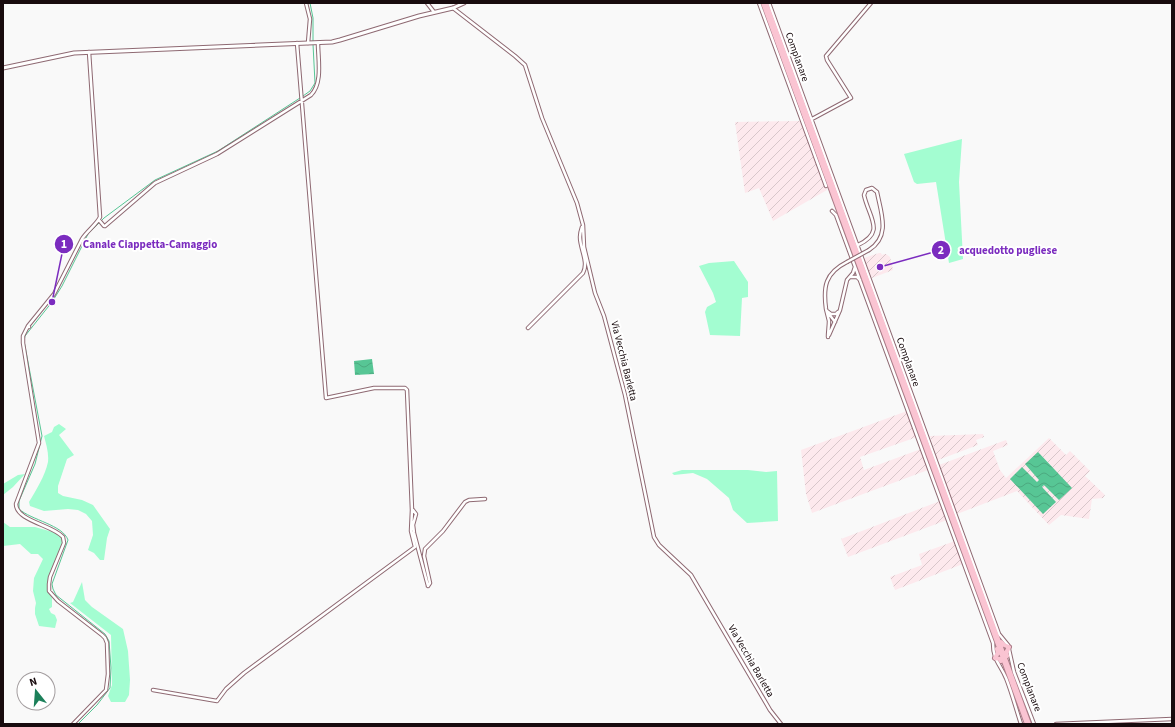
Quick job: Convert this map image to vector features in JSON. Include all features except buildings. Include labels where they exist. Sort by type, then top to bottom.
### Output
[{"type":"highway","points":[[762,3],[996,643],[1007,666]]},
{"type":"highway","points":[[767,3],[1028,724]]},
{"type":"highway","points":[[997,636],[1003,644],[1009,647],[1006,653],[1007,666]]},
{"type":"highway","points":[[996,643],[998,653],[995,658],[1000,658],[1007,666]]},
{"type":"street","points":[[89,52],[100,221],[105,226],[155,183],[217,154],[315,91],[317,84],[313,43],[306,3]]},
{"type":"street","points":[[427,3],[434,12]]},
{"type":"street","points":[[3,68],[74,53],[313,43],[340,40],[452,8],[464,3]]},
{"type":"street","name":"Complanare","points":[[759,3],[826,186]]},
{"type":"street","name":"Complanare","points":[[767,3],[812,119],[998,629],[1009,647],[1014,672],[1034,724]]},
{"type":"street","points":[[812,119],[851,98],[826,56],[871,3]]},
{"type":"street","name":"Via Vecchia Barletta","points":[[452,8],[515,56],[524,65],[542,118],[577,203],[583,225],[584,247],[595,293],[601,307],[625,395],[654,537],[659,545],[691,576],[768,706],[781,724]]},
{"type":"street","points":[[153,690],[217,701],[226,689],[244,673],[414,548],[415,545],[411,531],[412,510],[407,390],[405,388],[374,388],[326,398],[297,43]]},
{"type":"street","points":[[855,263],[855,270],[846,285],[840,310],[828,337],[829,320],[826,311],[825,289],[827,281],[835,269],[869,250],[878,243],[882,236],[883,221],[877,192],[872,188],[866,190],[864,195],[874,225],[874,231],[868,240],[858,246]]},
{"type":"street","name":"Complanare","points":[[832,210],[836,215],[855,263],[994,643],[993,653],[1006,679],[1021,724]]},
{"type":"street","points":[[74,724],[106,690],[108,674],[107,643],[102,635],[58,601],[49,591],[49,580],[64,543],[63,537],[52,529],[25,517],[16,508],[16,504],[39,443],[23,336],[54,294],[85,233],[100,221]]},
{"type":"street","points":[[528,328],[583,273],[585,262],[580,236],[583,225]]},
{"type":"street","points":[[850,277],[856,272],[858,273]]},
{"type":"street","points":[[850,277],[856,277],[861,282]]},
{"type":"street","points":[[826,311],[831,314],[836,314],[840,310]]},
{"type":"street","points":[[826,311],[835,322]]},
{"type":"street","points":[[829,320],[832,323],[835,322]]},
{"type":"street","points":[[412,510],[416,514],[414,529],[417,545],[429,585],[430,583],[424,556],[426,549],[443,531],[465,502],[469,500],[485,499]]},
{"type":"street","points":[[1056,724],[1172,719]]},
{"type":"shaded area","points":[[800,121],[827,190],[773,221],[759,188],[745,193],[735,122]]},
{"type":"shaded area","points":[[962,139],[959,182],[963,259],[949,263],[936,182],[917,184],[914,182],[904,154]]},
{"type":"shaded area","points":[[879,253],[882,255],[886,254],[890,257],[893,270],[872,278],[864,258]]},
{"type":"shaded area","points":[[734,261],[748,282],[748,297],[742,298],[740,336],[710,335],[705,312],[707,307],[716,302],[699,266],[709,263]]},
{"type":"shaded area","points":[[907,411],[917,437],[860,457],[864,470],[921,449],[928,470],[812,513],[806,494],[801,450]]},
{"type":"shaded area","points":[[59,424],[66,429],[59,435],[74,455],[67,459],[58,486],[58,493],[63,496],[82,500],[93,505],[110,529],[107,538],[104,560],[100,560],[94,553],[88,550],[93,535],[92,521],[86,514],[78,510],[68,509],[44,511],[30,506],[29,502],[43,478],[48,462],[48,452],[44,436],[52,432],[54,427]]},
{"type":"shaded area","points":[[983,434],[984,437],[976,440],[978,445],[938,460],[930,436]]},
{"type":"shaded area","points":[[1049,438],[1066,455],[1070,451],[1090,471],[1085,476],[1105,495],[1103,498],[1092,499],[1089,519],[1061,515],[1049,525],[1017,491],[957,514],[939,465],[1006,440],[1008,445],[993,451],[1000,470],[1006,478]]},
{"type":"shaded area","points":[[682,470],[777,471],[778,521],[747,523],[733,510],[729,498],[707,479],[693,473],[674,475],[672,473]]},
{"type":"shaded area","points":[[25,474],[3,495],[3,484],[18,475]]},
{"type":"shaded area","points":[[940,501],[947,520],[848,557],[841,539]]},
{"type":"shaded area","points":[[3,522],[10,527],[35,527],[60,534],[64,539],[49,577],[47,587],[52,598],[52,607],[49,609],[51,613],[55,615],[57,620],[55,628],[39,626],[35,614],[36,603],[33,591],[34,578],[43,559],[38,554],[31,554],[20,544],[3,546]]},
{"type":"shaded area","points":[[955,541],[963,564],[895,590],[890,577],[922,565],[919,554]]},
{"type":"shaded area","points":[[82,582],[85,600],[92,607],[123,629],[128,651],[130,680],[129,695],[125,702],[111,702],[108,696],[112,685],[111,635],[70,603],[73,602]]},
{"type":"water","points":[[372,359],[374,374],[355,375],[354,361]]},
{"type":"water","points":[[1038,452],[1072,488],[1059,500],[1044,485],[1042,487],[1056,502],[1043,514],[1010,479],[1022,467],[1037,482],[1039,480],[1025,464]]},
{"type":"waterway","points":[[310,3],[313,18],[313,41]]},
{"type":"waterway","points":[[303,96],[310,91],[315,83],[313,44]]},
{"type":"waterway","points":[[78,724],[97,705],[110,688],[111,668],[109,641],[105,634],[56,595],[53,589],[52,584],[68,540],[65,535],[53,526],[24,513],[19,509],[19,501],[35,464],[42,436],[24,341],[25,336],[52,302],[62,286],[88,234],[104,218],[155,180],[218,151],[300,98]]},
{"type":"place","name":"acquedotto pugliese","points":[[880,267]]},
{"type":"place","name":"Canale Ciappetta-Camaggio","points":[[52,302]]}]
